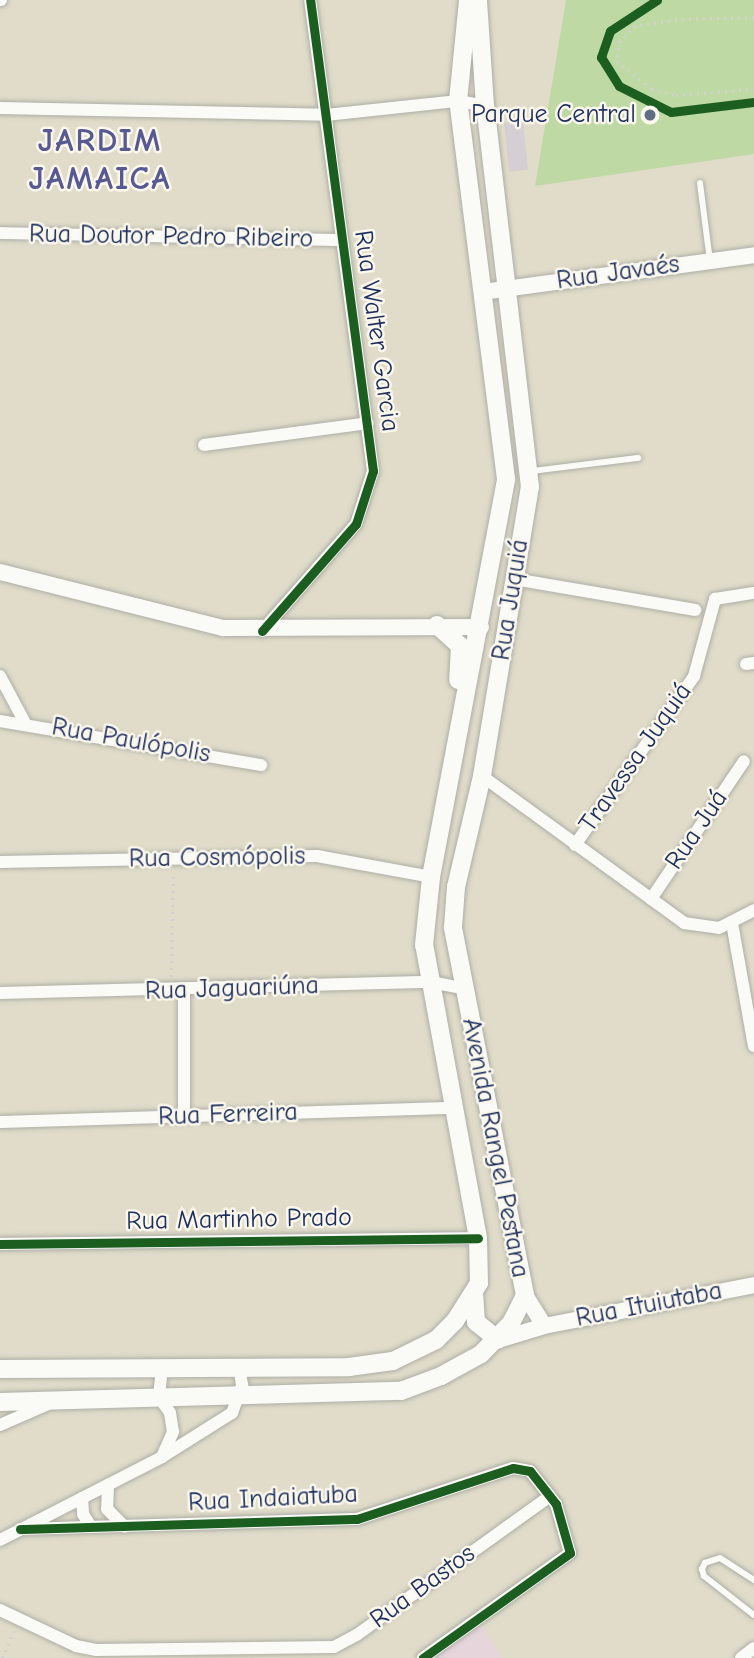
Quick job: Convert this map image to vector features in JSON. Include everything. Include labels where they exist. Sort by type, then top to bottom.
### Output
[{"type":"main road","name":"Rua Juquiá","points":[[458,740],[481,627],[506,479],[458,101],[468,0]]},
{"type":"main road","name":"Rua Juquiá","points":[[478,0],[485,106],[530,471],[482,776]]},
{"type":"main road","points":[[437,625],[454,638],[463,654],[454,700],[458,740],[466,761],[482,776]]},
{"type":"main road","points":[[481,627],[498,639],[502,657]]},
{"type":"main road","name":"Avenida Rangel Pestana","points":[[0,1369],[349,1367],[393,1361],[436,1340],[474,1293],[481,1272],[478,1238],[424,945],[431,877],[458,740]]},
{"type":"main road","name":"Avenida Rangel Pestana","points":[[0,1402],[159,1397],[238,1398],[401,1391],[464,1365],[498,1340],[525,1295],[463,988],[454,907],[482,776]]},
{"type":"main road","points":[[474,1293],[475,1322],[498,1340]]},
{"type":"street","name":"Rua Walter Garcia","points":[[262,631],[346,538],[361,514],[373,471],[310,0]]},
{"type":"street","points":[[0,108],[326,116],[458,101],[485,106]]},
{"type":"street","name":"Rua Doutor Pedro Ribeiro","points":[[0,233],[342,240]]},
{"type":"street","name":"Rua Javaés","points":[[482,292],[754,255]]},
{"type":"street","points":[[204,444],[368,424]]},
{"type":"street","points":[[0,572],[174,619],[262,631],[437,625],[481,627]]},
{"type":"street","points":[[514,579],[695,610]]},
{"type":"street","name":"Travessa Juquiá","points":[[575,845],[694,676],[711,606],[723,596],[754,593]]},
{"type":"street","points":[[0,676],[24,721]]},
{"type":"street","name":"Rua Paulópolis","points":[[0,721],[24,721],[261,765]]},
{"type":"street","name":"Rua Juá","points":[[651,899],[744,761]]},
{"type":"street","points":[[482,776],[651,899],[697,928],[732,923],[754,910]]},
{"type":"street","name":"Rua Cosmópolis","points":[[0,862],[317,856],[431,877]]},
{"type":"street","points":[[732,923],[754,1046]]},
{"type":"street","name":"Rua Jaguariúna","points":[[0,993],[184,991],[431,982],[463,988]]},
{"type":"street","points":[[184,991],[184,1116]]},
{"type":"street","name":"Rua Ferreira","points":[[0,1122],[456,1108]]},
{"type":"street","points":[[0,1230],[4,1244]]},
{"type":"street","name":"Rua Martinho Prado","points":[[4,1244],[478,1238]]},
{"type":"street","name":"Rua Ituiutaba","points":[[498,1340],[544,1326],[754,1285]]},
{"type":"street","name":"Rua Ituiutaba","points":[[525,1295],[544,1326]]},
{"type":"street","points":[[0,1540],[162,1457],[232,1413],[238,1398],[239,1367]]},
{"type":"street","points":[[162,1368],[159,1397],[170,1413],[173,1432],[162,1457]]},
{"type":"street","points":[[0,1425],[54,1401]]},
{"type":"street","name":"Rua Indaiatuba","points":[[20,1529],[357,1519],[521,1467],[550,1496]]},
{"type":"street","points":[[108,1485],[107,1509],[125,1527]]},
{"type":"street","points":[[423,1658],[570,1553],[550,1496]]},
{"type":"street","name":"Rua Bastos","points":[[0,1610],[96,1650],[319,1653],[345,1643],[550,1496]]},
{"type":"street","points":[[82,1498],[83,1514],[91,1527]]},
{"type":"street","points":[[741,1658],[754,1648]]},
{"type":"lane","points":[[700,183],[710,261]]},
{"type":"lane","points":[[530,471],[638,457]]},
{"type":"lane","points":[[754,1580],[720,1558],[705,1563],[702,1569],[704,1576],[754,1615]]},
{"type":"path","points":[[754,18],[684,19],[636,26],[620,41],[617,61],[652,89],[676,95],[754,89]]},
{"type":"path","points":[[170,991],[173,859]]},
{"type":"path","points":[[2,1658],[20,1620]]},
{"type":"shaded area","points":[[481,1624],[501,1658],[432,1658]]},
{"type":"green space","name":"Parque Central","points":[[566,0],[754,0],[754,154],[535,186]]},
{"type":"building","points":[[523,121],[528,170],[509,172],[504,123]]},
{"type":"cycle path","points":[[262,631],[356,524],[373,471],[310,0]]},
{"type":"cycle path","points":[[657,0],[610,31],[601,57],[619,86],[671,112],[754,102]]},
{"type":"cycle path","points":[[0,1244],[478,1238]]},
{"type":"cycle path","points":[[20,1529],[357,1519],[513,1468],[530,1471],[556,1504],[570,1553],[423,1658]]},
{"type":"place","name":"Parque Central","points":[[650,115]]},
{"type":"district","name":"JARDIM JAMAICA","points":[[100,160]]}]
